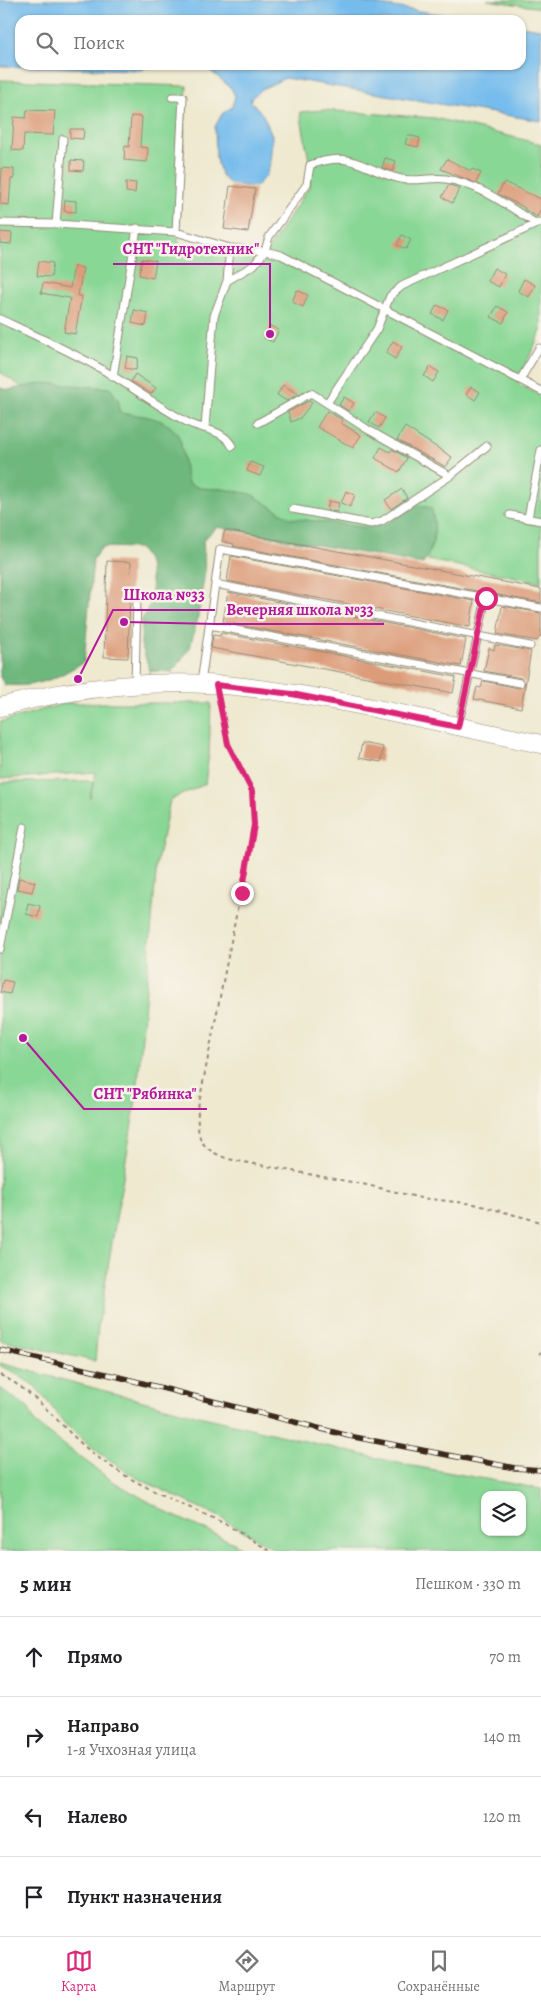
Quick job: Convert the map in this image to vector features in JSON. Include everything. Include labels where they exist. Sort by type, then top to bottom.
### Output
[{"type":"street","points":[[0,706],[85,690],[135,686],[208,685],[292,694],[541,744]]},
{"type":"lane","points":[[172,97],[183,97],[176,232]]},
{"type":"lane","points":[[56,224],[63,138]]},
{"type":"lane","points":[[227,281],[254,266],[264,251],[269,236],[307,184],[310,165],[330,158],[350,160],[403,180],[446,179],[464,183],[494,197],[538,223]]},
{"type":"lane","points":[[0,223],[137,228],[176,232],[230,248],[264,251],[281,255],[541,391]]},
{"type":"lane","points":[[327,403],[377,329],[390,296],[402,286],[538,223]]},
{"type":"lane","points":[[113,377],[137,228]]},
{"type":"lane","points":[[204,427],[214,316],[227,281],[230,248]]},
{"type":"lane","points":[[0,319],[38,336],[113,377],[189,423],[204,427],[228,438],[232,446]]},
{"type":"lane","points":[[520,380],[540,347]]},
{"type":"lane","points":[[258,423],[311,393],[367,429],[450,476]]},
{"type":"lane","points":[[293,509],[371,524],[382,522],[450,476],[487,446]]},
{"type":"lane","points":[[528,518],[541,450]]},
{"type":"lane","points":[[510,514],[541,521]]},
{"type":"lane","points":[[208,685],[210,625],[220,548],[541,608]]},
{"type":"lane","points":[[215,584],[530,646]]},
{"type":"lane","points":[[135,686],[137,596]]},
{"type":"lane","points":[[458,727],[486,598]]},
{"type":"lane","points":[[210,625],[520,683]]},
{"type":"lane","points":[[0,949],[24,827]]},
{"type":"path","points":[[208,685],[228,744],[252,791],[254,825],[198,1108],[198,1129],[201,1143],[212,1152],[228,1159],[367,1184],[421,1198],[474,1204],[541,1222]]},
{"type":"path","points":[[0,1375],[33,1394],[65,1429],[98,1458],[140,1484],[223,1524],[270,1551]]},
{"type":"green space","points":[[487,0],[541,0],[541,8]]},
{"type":"green space","points":[[0,80],[187,86],[178,243],[260,262],[310,185],[311,171],[300,112],[323,110],[435,118],[541,144],[541,331],[517,383],[541,396],[541,582],[212,518],[0,372]]},
{"type":"green space","points":[[44,383],[110,388],[119,401],[119,413],[156,419],[172,428],[178,435],[188,483],[199,488],[223,489],[251,494],[290,518],[362,527],[383,526],[419,505],[431,508],[434,537],[430,551],[423,564],[217,527],[203,540],[205,571],[198,616],[190,648],[172,672],[150,671],[141,644],[142,620],[153,598],[149,563],[139,548],[102,547],[93,559],[84,662],[47,681],[28,685],[5,685],[0,677],[0,388],[8,390]]},
{"type":"green space","points":[[66,703],[211,703],[209,754],[205,784],[170,800],[157,862],[137,1094],[98,1326],[95,1361],[0,1340],[0,784],[8,782],[93,781],[90,798],[96,772],[0,779],[0,722]]},
{"type":"green space","points":[[0,1363],[203,1417],[407,1465],[541,1489],[541,1551],[277,1551],[220,1517],[135,1477],[98,1452],[65,1424],[36,1387],[12,1371],[0,1366]]},
{"type":"green space","points":[[0,1388],[29,1409],[35,1423],[112,1481],[172,1515],[234,1543],[246,1551],[0,1551]]},
{"type":"water","points":[[0,0],[346,0],[446,15],[15,15],[15,66],[0,66]]},
{"type":"water","points":[[526,27],[541,29],[541,121],[285,78],[260,90],[250,100],[263,115],[272,135],[270,165],[266,176],[255,187],[230,184],[222,176],[216,159],[215,127],[222,114],[232,107],[235,96],[231,88],[209,70],[526,70]]},
{"type":"building","points":[[27,110],[55,111],[53,135],[24,134],[23,151],[12,150],[14,117],[26,118]]},
{"type":"building","points":[[131,116],[142,117],[140,147],[148,148],[147,162],[124,160],[125,146],[129,147]]},
{"type":"building","points":[[70,129],[84,129],[83,139],[70,138]]},
{"type":"building","points":[[408,135],[420,138],[418,147],[405,144]]},
{"type":"building","points":[[385,158],[396,161],[393,171],[382,168]]},
{"type":"building","points":[[447,159],[471,171],[472,169],[481,173],[476,183],[441,169]]},
{"type":"building","points":[[71,160],[84,161],[83,171],[71,170]]},
{"type":"building","points":[[2,168],[14,169],[14,179],[11,179],[9,205],[0,204]]},
{"type":"building","points":[[126,182],[136,183],[135,193],[126,192]]},
{"type":"building","points":[[504,182],[541,199],[541,208],[537,217],[525,208],[498,194]]},
{"type":"building","points":[[449,185],[460,188],[452,203],[442,197]]},
{"type":"building","points":[[230,186],[255,189],[248,232],[224,229]]},
{"type":"building","points":[[65,200],[76,201],[76,212],[64,211]]},
{"type":"building","points":[[0,232],[12,233],[11,244],[0,243]]},
{"type":"building","points":[[402,235],[411,240],[406,249],[397,245]]},
{"type":"building","points":[[142,259],[156,261],[153,278],[139,275]]},
{"type":"building","points":[[39,261],[53,263],[51,277],[37,276]]},
{"type":"building","points":[[74,266],[83,268],[78,296],[82,296],[75,334],[64,332],[70,298],[41,293],[43,283],[70,288]]},
{"type":"building","points":[[494,268],[505,274],[499,287],[487,281]]},
{"type":"building","points":[[524,279],[535,285],[529,297],[518,291]]},
{"type":"building","points":[[297,290],[308,295],[303,307],[292,302]]},
{"type":"building","points":[[437,305],[448,310],[443,320],[432,314]]},
{"type":"building","points":[[497,306],[508,312],[503,323],[491,317]]},
{"type":"building","points":[[134,310],[148,313],[146,326],[132,323]]},
{"type":"building","points":[[270,326],[279,330],[273,342],[264,338]]},
{"type":"building","points":[[393,341],[402,347],[395,359],[386,353]]},
{"type":"building","points":[[127,356],[138,358],[136,370],[125,368]]},
{"type":"building","points":[[430,367],[439,372],[433,382],[424,376]]},
{"type":"building","points":[[135,374],[156,388],[151,394],[131,381]]},
{"type":"building","points":[[283,385],[298,394],[287,401],[277,395]]},
{"type":"building","points":[[471,387],[480,392],[475,400],[466,394]]},
{"type":"building","points":[[344,397],[354,403],[349,411],[339,405]]},
{"type":"building","points":[[309,401],[312,403],[300,418],[291,422],[288,412]]},
{"type":"building","points":[[327,411],[343,420],[341,423],[361,435],[353,448],[317,427]]},
{"type":"building","points":[[375,412],[385,418],[379,428],[369,422]]},
{"type":"building","points":[[405,427],[452,457],[446,467],[397,440]]},
{"type":"building","points":[[381,447],[390,452],[392,449],[407,458],[399,472],[375,458]]},
{"type":"building","points":[[250,462],[264,467],[260,476],[247,471]]},
{"type":"building","points":[[402,489],[407,498],[391,509],[385,500]]},
{"type":"building","points":[[346,491],[355,495],[350,507],[341,503]]},
{"type":"building","points":[[329,501],[339,503],[337,512],[327,510]]},
{"type":"building","points":[[225,530],[541,589],[541,603],[233,546],[234,544],[222,541]]},
{"type":"building","points":[[231,556],[474,601],[470,627],[227,581]]},
{"type":"building","points":[[107,561],[131,562],[128,658],[104,657]]},
{"type":"building","points":[[228,592],[466,639],[461,666],[223,622]]},
{"type":"building","points":[[502,606],[541,613],[541,635],[537,641],[497,634]]},
{"type":"building","points":[[221,633],[456,677],[453,693],[211,648],[213,635],[220,636]]},
{"type":"building","points":[[495,645],[531,651],[521,708],[474,699],[477,687],[481,688],[483,681],[519,688],[525,684],[521,678],[484,671],[489,648],[494,650]]},
{"type":"building","points":[[362,743],[383,747],[381,762],[359,758]]},
{"type":"building","points":[[19,878],[35,882],[32,892],[17,889]]},
{"type":"building","points":[[28,903],[40,906],[38,917],[26,914]]},
{"type":"building","points":[[3,980],[13,982],[10,994],[0,992]]},
{"type":"railway","points":[[0,1350],[115,1376],[349,1436],[515,1468],[541,1470]]},
{"type":"place","name":"СНТ \"Гидротехник\"","points":[[270,334]]},
{"type":"place","name":"Вечерняя школа №33","points":[[124,622]]},
{"type":"place","name":"Школа №33","points":[[78,679]]},
{"type":"place","name":"СНТ \"Рябинка\"","points":[[23,1038]]},
{"type":"route","points":[[242,893],[254,825],[252,791],[228,744],[216,685],[292,694],[458,727],[486,598]]}]
